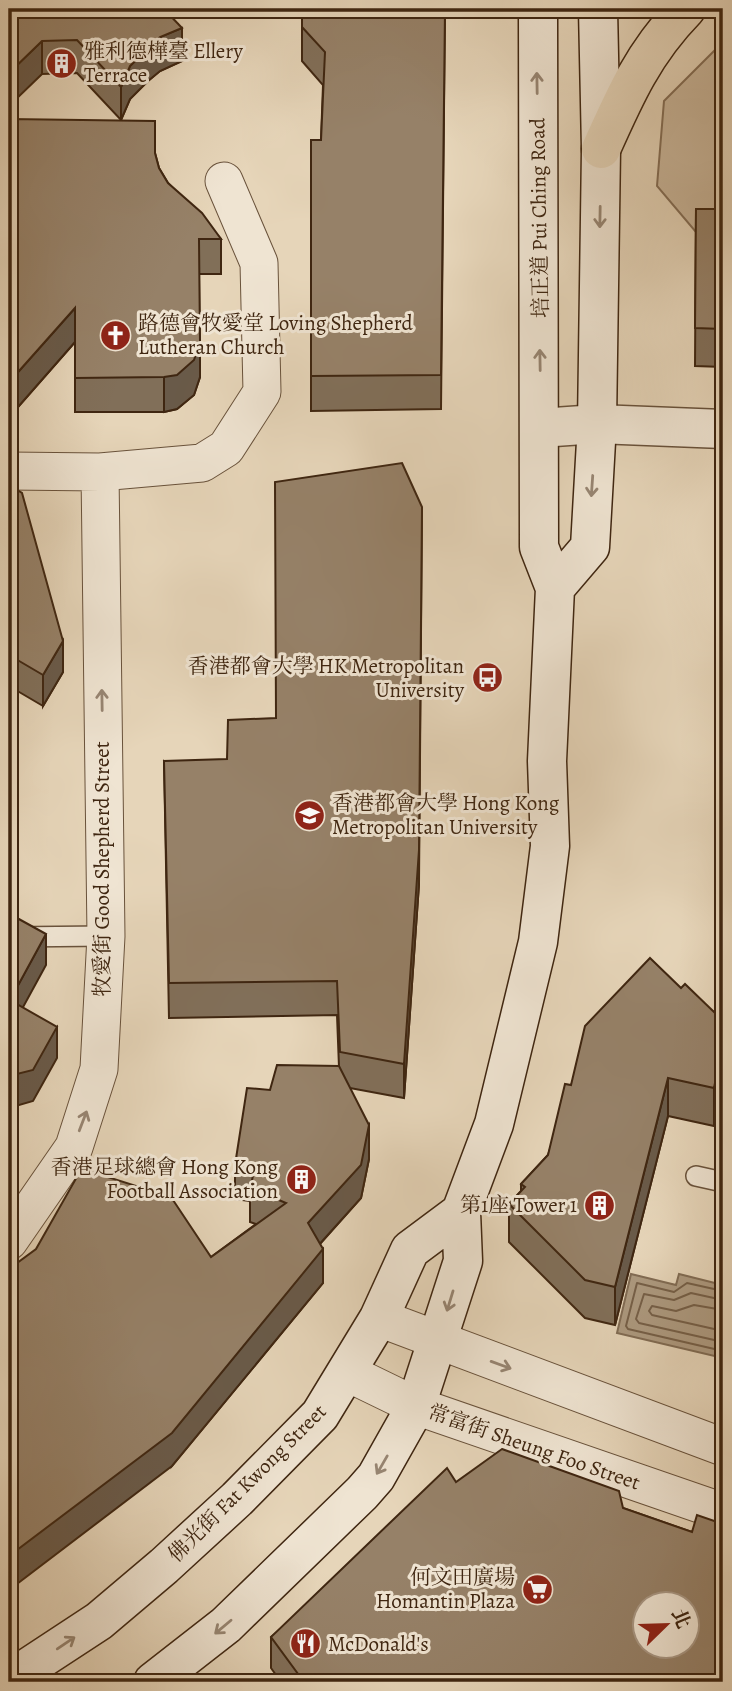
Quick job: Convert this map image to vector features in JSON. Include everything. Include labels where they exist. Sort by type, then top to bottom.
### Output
[{"type":"highway","points":[[601,149],[630,83],[659,36],[686,9]]},
{"type":"main road","name":"培正道 Pui Ching Road","points":[[538,9],[541,428]]},
{"type":"main road","points":[[555,588],[590,547],[597,424],[601,149],[598,9]]},
{"type":"main road","points":[[153,1682],[226,1625],[376,1477],[416,1406],[463,1261],[461,1212],[494,1124],[538,942],[550,846],[547,761],[555,588],[538,547],[541,428],[597,424],[723,429]]},
{"type":"main road","name":"佛光街 Fat Kwong Street","points":[[9,1680],[99,1621],[164,1566],[237,1499],[320,1415],[379,1318],[410,1250],[461,1212]]},
{"type":"street","points":[[9,471],[100,472],[202,463],[226,448],[262,393],[259,263],[224,181]]},
{"type":"street","name":"牧愛街 Good Shepherd Street","points":[[9,1241],[74,1147],[99,1069],[106,936],[100,472]]},
{"type":"street","points":[[379,1318],[723,1447]]},
{"type":"street","name":"常富街 Sheung Foo Street","points":[[348,1373],[416,1406],[723,1512]]},
{"type":"lane","points":[[9,937],[106,936]]},
{"type":"lane","points":[[696,1175],[723,1182]]},
{"type":"shaded area","points":[[723,42],[723,238],[701,238],[657,186],[664,101]]},
{"type":"water","points":[[631,1274],[676,1285],[679,1274],[723,1285],[723,1358],[617,1333]]},
{"type":"building","points":[[25,9],[164,9],[182,28],[160,37],[148,48],[130,66],[121,87],[77,40],[42,41],[9,73],[9,24]]},
{"type":"building","points":[[302,9],[445,9],[441,375],[311,376],[311,140],[321,140],[325,52],[302,27]]},
{"type":"building","name":"路德會牧愛堂 Loving Shepherd Lutheran Church","points":[[9,119],[155,121],[155,153],[159,168],[168,183],[202,213],[221,239],[199,239],[200,342],[194,360],[177,375],[75,378],[75,308],[9,380]]},
{"type":"building","points":[[696,209],[723,209],[723,329],[695,328]]},
{"type":"building","points":[[402,463],[422,507],[419,850],[404,1064],[340,1052],[337,981],[169,983],[164,761],[227,759],[228,720],[276,718],[275,482]]},
{"type":"building","points":[[9,485],[22,493],[63,641],[43,675],[9,655]]},
{"type":"building","points":[[17,918],[46,934],[10,1000],[57,1027],[33,1070],[9,1076],[9,929]]},
{"type":"building","points":[[650,958],[681,988],[685,984],[714,1012],[723,1003],[723,1085],[715,1083],[714,1088],[668,1078],[615,1287],[585,1280],[509,1204],[525,1187],[521,1184],[548,1155],[565,1084],[571,1085],[585,1026]]},
{"type":"building","points":[[277,1065],[339,1066],[369,1125],[361,1165],[308,1223],[323,1249],[172,1433],[9,1556],[9,1269],[36,1249],[78,1175],[89,1171],[171,1197],[211,1257],[286,1203],[250,1188],[255,1168],[235,1165],[247,1088],[270,1090]]},
{"type":"building","name":"何文田廣場 Homantin Plaza","points":[[502,1449],[619,1491],[623,1508],[692,1532],[697,1515],[723,1524],[723,1682],[304,1682],[271,1637],[447,1468],[456,1482]]},
{"type":"place","name":"雅利德樺臺 Ellery Terrace","points":[[61,63]]},
{"type":"place","name":"路德會牧愛堂 Loving Shepherd Lutheran Church","points":[[115,335]]},
{"type":"place","name":"香港都會大學 HK Metropolitan University","points":[[487,678]]},
{"type":"place","name":"香港都會大學 Hong Kong Metropolitan University","points":[[309,815]]},
{"type":"place","name":"香港足球總會 Hong Kong Football Association","points":[[301,1179]]},
{"type":"place","name":"第1座 Tower 1","points":[[600,1205]]},
{"type":"place","name":"何文田廣場 Homantin Plaza","points":[[538,1589]]},
{"type":"place","name":"McDonald's","points":[[305,1644]]}]
